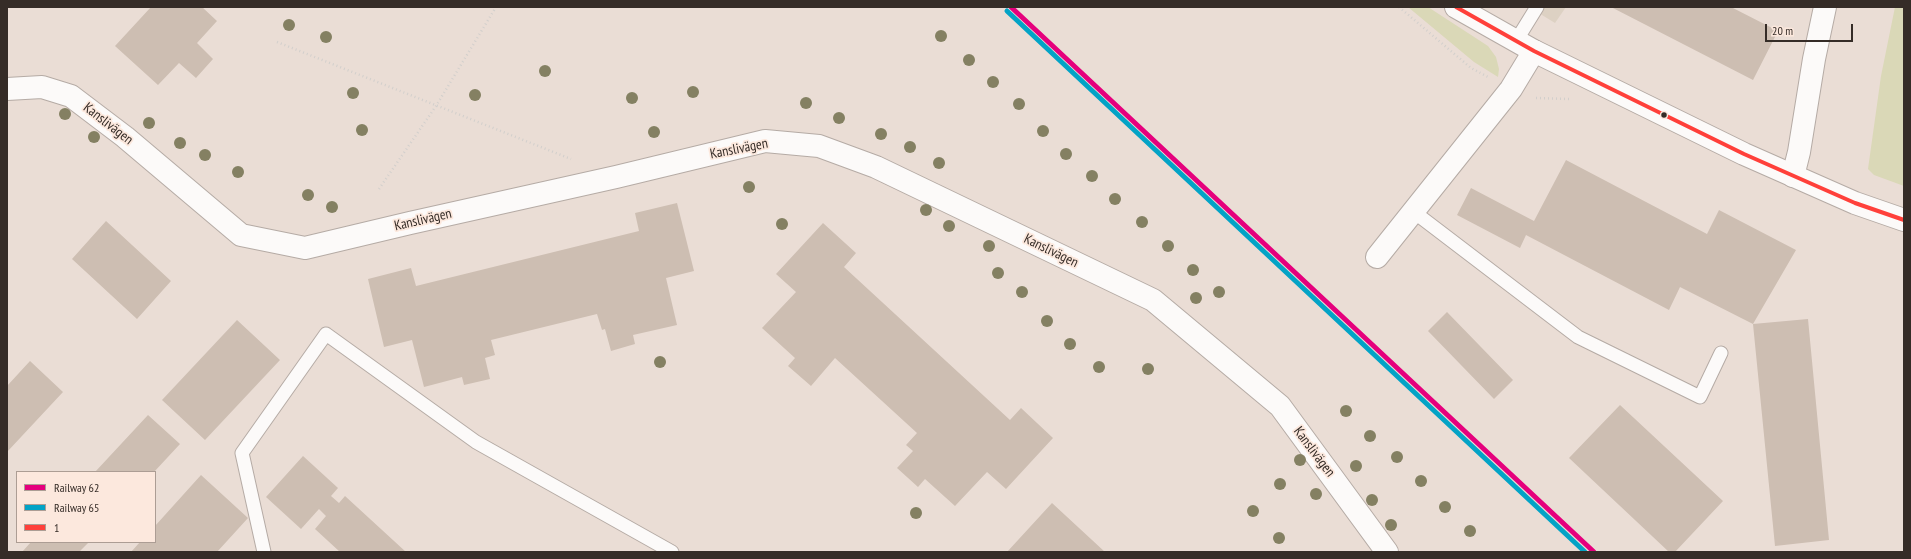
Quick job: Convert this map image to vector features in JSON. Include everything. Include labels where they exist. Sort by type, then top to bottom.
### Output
[{"type":"street","points":[[1456,7],[1525,46],[1744,154],[1855,203],[1904,220]]},
{"type":"street","points":[[1793,176],[1800,152],[1814,59],[1825,7]]},
{"type":"street","points":[[1377,257],[1511,89],[1525,46]]},
{"type":"street","name":"Kanslivägen","points":[[7,89],[42,87],[71,96],[125,137],[241,235],[305,248],[765,141],[819,146],[876,167],[1153,300],[1280,406],[1387,552]]},
{"type":"lane","points":[[1525,46],[1537,7]]},
{"type":"lane","points":[[1414,212],[1578,337],[1700,397],[1721,353]]},
{"type":"lane","points":[[264,552],[242,453],[326,334],[476,442],[672,552]]},
{"type":"path","points":[[378,189],[436,106],[496,7]]},
{"type":"path","points":[[1399,7],[1471,68],[1490,79]]},
{"type":"path","points":[[277,42],[573,160]]},
{"type":"shaded area","points":[[1408,7],[1428,7],[1488,46],[1496,57],[1499,69],[1498,77],[1474,62]]},
{"type":"shaded area","points":[[1529,7],[1566,7],[1555,23]]},
{"type":"shaded area","points":[[1895,7],[1904,7],[1904,186],[1874,175],[1868,169],[1881,76]]},
{"type":"building","points":[[151,7],[202,7],[217,21],[197,43],[213,59],[196,78],[179,63],[158,85],[115,46]]},
{"type":"building","points":[[1611,7],[1731,7],[1778,31],[1753,80]]},
{"type":"building","points":[[1566,160],[1707,234],[1719,210],[1796,250],[1753,324],[1680,287],[1669,310],[1526,235],[1520,248],[1457,215],[1471,188],[1534,221]]},
{"type":"building","points":[[677,203],[694,271],[666,278],[677,325],[633,335],[635,344],[611,351],[605,329],[602,330],[597,314],[491,340],[495,355],[485,358],[490,379],[464,385],[462,377],[424,387],[412,340],[384,347],[368,279],[411,268],[416,286],[639,231],[635,213]]},
{"type":"building","points":[[106,221],[171,281],[137,319],[72,259]]},
{"type":"building","points":[[823,223],[856,253],[844,267],[1010,420],[1021,408],[1053,438],[1006,489],[987,472],[955,506],[925,479],[918,487],[897,468],[913,451],[906,445],[917,433],[835,358],[811,386],[788,366],[795,358],[762,328],[796,292],[776,274]]},
{"type":"building","points":[[1447,312],[1513,380],[1494,399],[1428,331]]},
{"type":"building","points":[[1808,319],[1829,540],[1775,546],[1753,324]]},
{"type":"building","points":[[237,320],[280,360],[205,440],[162,400]]},
{"type":"building","points":[[30,361],[63,392],[7,452],[7,386]]},
{"type":"building","points":[[1620,405],[1723,501],[1675,552],[1669,552],[1569,458]]},
{"type":"building","points":[[148,415],[180,444],[155,471],[96,471]]},
{"type":"building","points":[[303,456],[338,488],[331,496],[339,503],[345,496],[406,552],[340,552],[315,529],[326,516],[319,509],[301,529],[266,497]]},
{"type":"building","points":[[201,475],[248,518],[217,552],[131,552],[139,543],[156,543],[156,525]]},
{"type":"building","points":[[1052,503],[1105,552],[1007,552]]},
{"type":"building","points":[[30,543],[88,543],[79,552],[22,552]]},
{"type":"rail line","name":"62","points":[[1011,7],[1594,552]]},
{"type":"rail line","name":"65","points":[[1007,11],[1585,552]]},
{"type":"transit line","name":"1","points":[[1456,7],[1534,51],[1744,154],[1855,203],[1904,220]]}]
